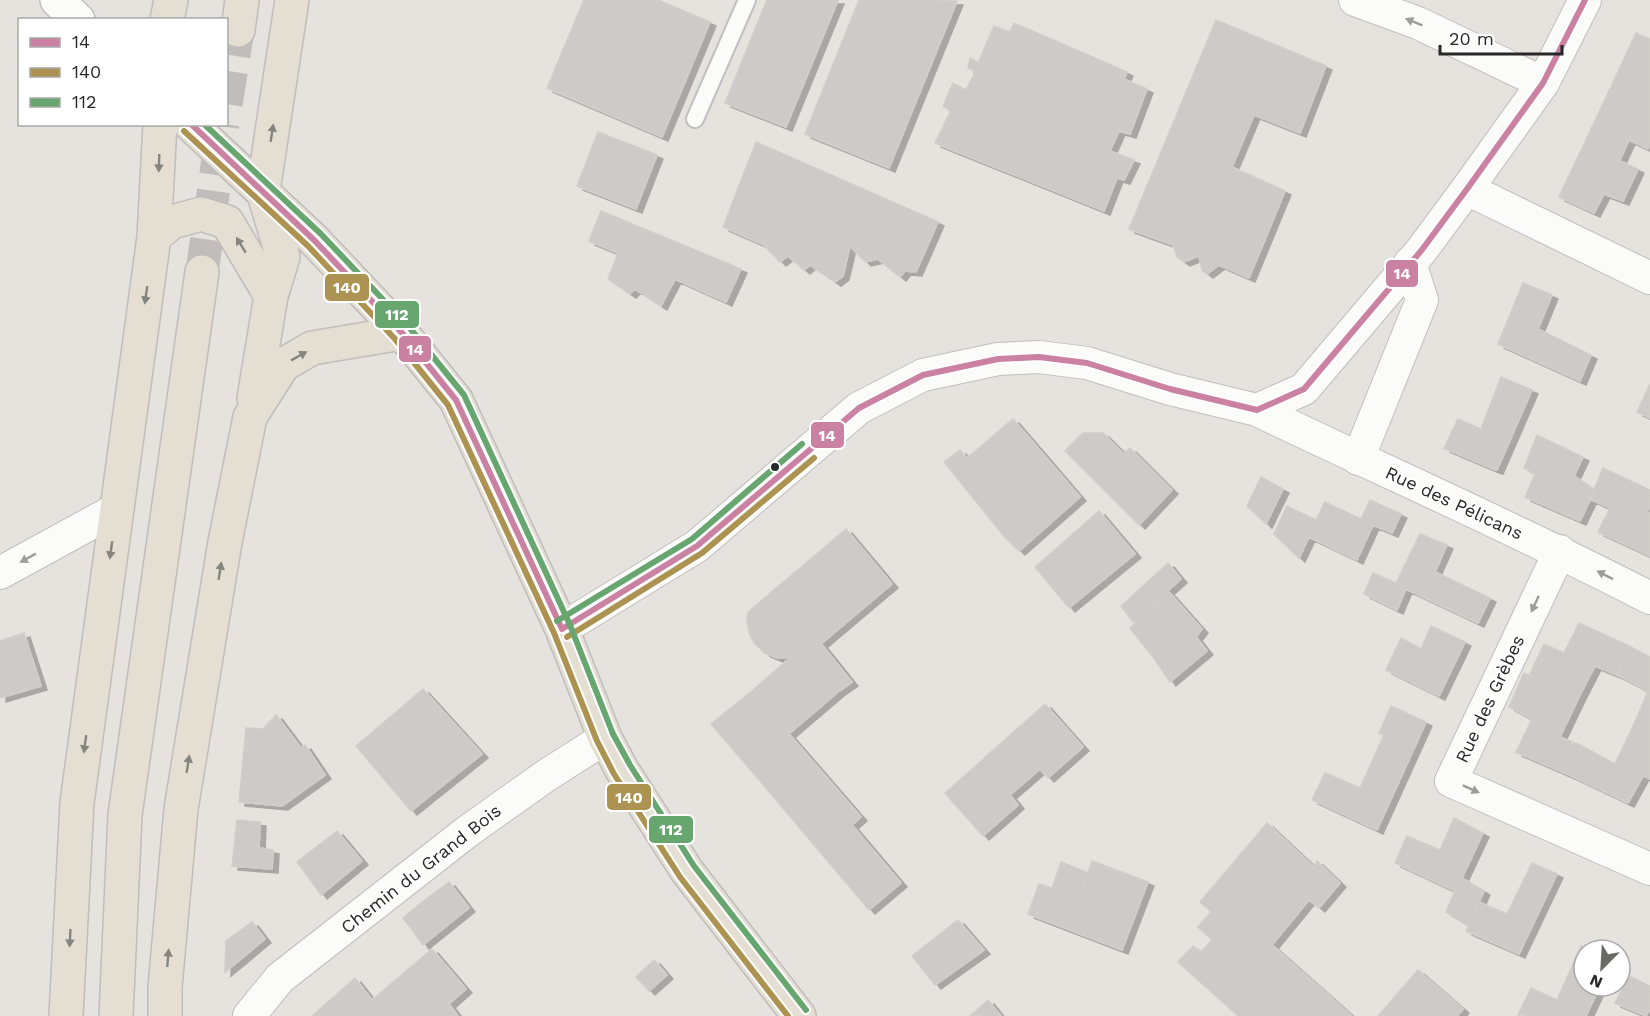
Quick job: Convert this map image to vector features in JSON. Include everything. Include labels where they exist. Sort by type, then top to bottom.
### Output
[{"type":"main road","points":[[57,0],[76,18]]},
{"type":"main road","points":[[167,18],[171,0]]},
{"type":"main road","points":[[165,1016],[165,987],[180,808],[225,542],[271,296],[283,257],[263,191],[292,0]]},
{"type":"main road","points":[[66,1016],[77,803],[154,237],[160,126]]},
{"type":"main road","points":[[192,126],[314,240],[402,333],[456,400],[562,630],[605,738],[626,777],[687,871],[799,1016]]},
{"type":"main road","points":[[154,237],[172,222],[201,214],[227,222],[271,296]]},
{"type":"main road","points":[[116,1016],[125,814],[202,272]]},
{"type":"main road","points":[[250,417],[283,365],[312,348],[402,333]]},
{"type":"street","points":[[1355,0],[1418,23],[1543,83]]},
{"type":"street","points":[[1257,410],[1304,389],[1410,263],[1467,189],[1543,83],[1585,0]]},
{"type":"street","points":[[1467,189],[1650,278]]},
{"type":"street","points":[[1358,459],[1422,300],[1410,263]]},
{"type":"street","name":"Rue des Pélicans","points":[[562,630],[703,542],[859,408],[923,375],[998,359],[1039,357],[1088,363],[1170,389],[1257,410],[1560,552],[1650,598]]},
{"type":"street","points":[[0,573],[117,509]]},
{"type":"street","name":"Rue des Grèbes","points":[[1560,552],[1451,781],[1650,869]]},
{"type":"street","name":"Chemin du Grand Bois","points":[[249,1016],[280,978],[468,831],[547,775],[605,738]]},
{"type":"lane","points":[[695,118],[747,0]]},
{"type":"building","points":[[584,0],[658,0],[710,22],[662,137],[547,88]]},
{"type":"building","points":[[767,0],[838,0],[786,127],[725,103]]},
{"type":"building","points":[[859,0],[957,1],[889,168],[805,134]]},
{"type":"building","points":[[1216,20],[1326,66],[1300,133],[1254,115],[1232,167],[1285,191],[1249,278],[1219,265],[1207,274],[1202,270],[1199,256],[1184,262],[1177,257],[1173,245],[1129,229]]},
{"type":"building","points":[[1014,23],[1127,72],[1124,79],[1147,89],[1130,134],[1119,131],[1110,151],[1134,160],[1124,180],[1117,178],[1104,211],[935,143],[951,110],[943,106],[953,83],[966,90],[976,71],[968,68],[970,58],[978,63],[994,26],[1010,32]]},
{"type":"building","points":[[1636,33],[1650,39],[1650,109],[1609,91]]},
{"type":"building","points":[[1609,91],[1650,109],[1648,149],[1629,140],[1620,160],[1584,144]]},
{"type":"building","points":[[598,132],[657,155],[636,209],[577,186]]},
{"type":"building","points":[[756,142],[938,222],[916,272],[905,271],[900,277],[878,259],[865,262],[850,246],[843,276],[835,282],[810,265],[804,270],[788,256],[780,262],[764,245],[723,227]]},
{"type":"building","points":[[1584,144],[1638,169],[1623,201],[1604,194],[1594,213],[1559,197]]},
{"type":"building","points":[[601,211],[741,269],[726,302],[675,279],[661,306],[635,289],[630,294],[608,279],[618,253],[589,241]]},
{"type":"building","points":[[1523,283],[1552,295],[1538,329],[1591,355],[1580,381],[1498,344]]},
{"type":"building","points":[[1501,377],[1532,390],[1497,470],[1493,469],[1481,429]]},
{"type":"building","points":[[1650,384],[1650,418],[1637,412]]},
{"type":"building","points":[[1013,419],[1080,497],[1019,551],[1004,536],[944,462],[960,450],[967,458]]},
{"type":"building","points":[[1458,419],[1481,429],[1493,469],[1444,448]]},
{"type":"building","points":[[1083,433],[1103,433],[1124,454],[1130,448],[1172,490],[1139,525],[1065,451]]},
{"type":"building","points":[[1537,435],[1583,457],[1574,476],[1595,490],[1580,521],[1525,497],[1535,474],[1524,468]]},
{"type":"building","points":[[1603,468],[1650,490],[1650,506],[1647,512],[1650,513],[1650,556],[1598,532],[1610,508],[1590,499]]},
{"type":"building","points":[[1261,477],[1283,489],[1266,524],[1247,506]]},
{"type":"building","points":[[1370,500],[1401,514],[1392,533],[1373,525],[1357,560],[1309,537],[1299,558],[1274,534],[1287,506],[1316,520],[1325,502],[1361,519]]},
{"type":"building","points":[[1099,511],[1135,554],[1069,608],[1035,567]]},
{"type":"building","points":[[846,529],[892,584],[821,644],[815,636],[791,657],[777,658],[765,653],[755,644],[750,635],[747,623],[748,612]]},
{"type":"building","points":[[1420,534],[1447,545],[1435,572],[1490,598],[1478,623],[1406,589],[1397,610],[1364,594],[1373,573],[1396,583]]},
{"type":"building","points":[[1168,563],[1181,579],[1133,622],[1121,606]]},
{"type":"building","points":[[1169,592],[1202,629],[1196,637],[1207,651],[1170,682],[1130,628]]},
{"type":"building","points":[[1579,623],[1629,646],[1617,675],[1595,666],[1578,699],[1529,676],[1544,644],[1564,653]]},
{"type":"building","points":[[1431,626],[1465,642],[1439,696],[1386,670],[1401,638],[1421,649]]},
{"type":"building","points":[[24,633],[41,686],[0,698],[0,641]]},
{"type":"building","points":[[815,636],[852,682],[838,692],[801,648]]},
{"type":"building","points":[[1629,646],[1650,657],[1650,732],[1634,724],[1648,691],[1617,675]]},
{"type":"building","points":[[801,648],[838,692],[749,768],[711,724],[753,690],[761,699],[799,667],[791,657]]},
{"type":"building","points":[[791,657],[799,667],[761,699],[753,690]]},
{"type":"building","points":[[1524,673],[1578,699],[1560,737],[1582,746],[1569,775],[1516,752],[1532,719],[1509,707]]},
{"type":"building","points":[[423,689],[482,754],[411,811],[356,746]]},
{"type":"building","points":[[1045,704],[1083,747],[1048,778],[1040,769],[1010,795],[1018,805],[983,836],[945,793]]},
{"type":"building","points":[[1391,706],[1426,722],[1377,830],[1312,800],[1325,773],[1360,788],[1384,735],[1379,733]]},
{"type":"building","points":[[276,715],[301,748],[305,745],[325,775],[282,806],[239,802],[246,728],[263,729]]},
{"type":"building","points":[[1634,724],[1650,732],[1650,779],[1643,776],[1628,803],[1569,775],[1582,746],[1615,764]]},
{"type":"building","points":[[789,734],[861,817],[852,825],[901,883],[869,910],[749,768]]},
{"type":"building","points":[[1454,818],[1483,833],[1462,878],[1484,891],[1469,925],[1446,912],[1455,891],[1395,863],[1407,836],[1440,850]]},
{"type":"building","points":[[237,820],[260,822],[259,848],[273,850],[272,869],[232,866]]},
{"type":"building","points":[[1267,823],[1314,867],[1317,861],[1340,883],[1319,908],[1309,900],[1272,945],[1352,1016],[1238,1016],[1178,962],[1193,946],[1201,952],[1212,940],[1198,927],[1211,912],[1200,902]]},
{"type":"building","points":[[337,831],[362,861],[321,895],[297,862]]},
{"type":"building","points":[[1092,861],[1116,870],[1107,894],[1083,886]]},
{"type":"building","points":[[1061,862],[1088,873],[1083,886],[1107,894],[1116,870],[1148,882],[1122,950],[1028,914],[1039,884],[1052,888]]},
{"type":"building","points":[[1532,863],[1557,874],[1519,954],[1466,931],[1479,902],[1507,914]]},
{"type":"building","points":[[449,882],[469,908],[423,945],[413,931],[435,917],[421,903]]},
{"type":"building","points":[[421,903],[435,917],[413,931],[403,918]]},
{"type":"building","points":[[958,920],[984,950],[935,985],[912,956]]},
{"type":"building","points":[[252,922],[265,939],[225,972],[226,941]]},
{"type":"building","points":[[432,949],[466,989],[449,1004],[458,1016],[312,1016],[355,978],[372,1000]]},
{"type":"building","points":[[654,960],[667,975],[649,991],[636,977]]},
{"type":"building","points":[[1572,966],[1572,998],[1594,998],[1586,1016],[1518,1015],[1531,988],[1557,1000]]},
{"type":"building","points":[[1418,970],[1463,1009],[1457,1016],[1378,1016]]},
{"type":"building","points":[[1632,977],[1650,986],[1650,1009],[1646,1016],[1615,1003],[1618,998],[1632,998]]},
{"type":"building","points":[[988,1000],[1001,1016],[970,1016]]},
{"type":"tunnel","points":[[228,92],[238,30]]},
{"type":"tunnel","points":[[202,272],[223,126]]},
{"type":"transit line","name":"14","points":[[562,629],[697,546],[859,408],[923,375],[998,359],[1039,357],[1087,363],[1170,389],[1257,410],[1304,389],[1421,251],[1467,189],[1543,83],[1585,0]]},
{"type":"transit line","name":"14","points":[[193,126],[314,240],[402,333],[456,400],[562,629]]},
{"type":"transit line","name":"112","points":[[206,126],[321,234],[409,327],[464,395],[570,625],[613,734],[630,765],[694,866],[806,1010]]},
{"type":"transit line","name":"140","points":[[184,131],[308,246],[395,339],[448,405],[554,633],[597,741],[614,774],[680,877],[788,1016]]},
{"type":"transit line","name":"112","points":[[557,621],[692,539],[802,444]]},
{"type":"transit line","name":"140","points":[[567,637],[702,553],[814,458]]}]
